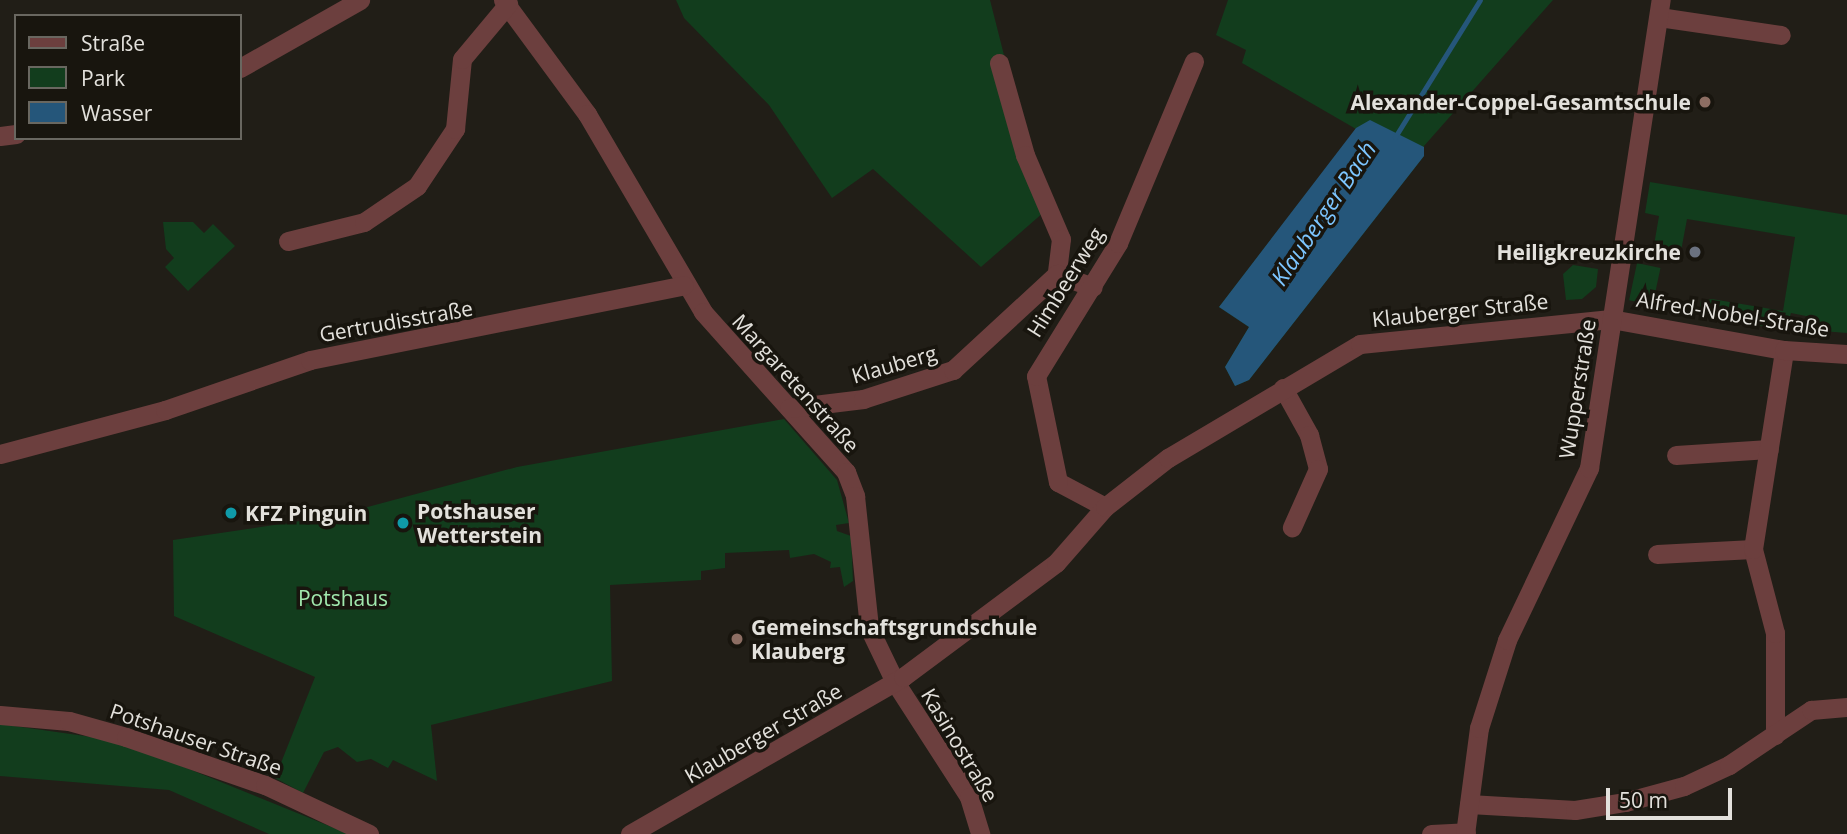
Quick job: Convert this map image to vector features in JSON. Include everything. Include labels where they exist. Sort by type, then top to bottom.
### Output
[{"type":"street","points":[[242,67],[360,0]]},
{"type":"street","points":[[288,241],[364,222],[417,186],[456,129],[461,59],[510,7]]},
{"type":"street","name":"Margaretenstraße","points":[[510,7],[587,114],[684,285],[743,362],[789,408],[846,472],[855,496],[869,628],[895,682]]},
{"type":"street","name":"Wupperstraße","points":[[1466,833],[1479,728],[1507,640],[1588,468],[1660,8],[1782,35]]},
{"type":"street","name":"Himbeerweg","points":[[1105,507],[1058,482],[1035,388],[1040,366],[1118,243],[1194,61]]},
{"type":"street","points":[[999,63],[1024,155],[1061,239],[1057,274],[1093,286]]},
{"type":"street","name":"Klauberg","points":[[789,408],[863,399],[953,370],[1057,274]]},
{"type":"street","name":"Gertrudisstraße","points":[[0,454],[165,410],[322,357],[684,285]]},
{"type":"street","name":"Alfred-Nobel-Straße","points":[[1611,319],[1784,350],[1847,354]]},
{"type":"street","name":"Klauberger Straße","points":[[630,834],[895,682],[1056,563],[1105,507],[1168,458],[1360,344],[1611,319]]},
{"type":"street","points":[[1775,735],[1775,633],[1753,549],[1784,350]]},
{"type":"street","points":[[1283,388],[1309,435],[1318,469],[1292,527]]},
{"type":"street","points":[[1676,455],[1769,449]]},
{"type":"street","points":[[1657,554],[1753,549]]},
{"type":"street","name":"Kasinostraße","points":[[895,682],[969,797],[980,834]]},
{"type":"street","points":[[1469,804],[1575,810],[1625,802],[1684,786],[1775,735],[1811,710],[1847,708]]},
{"type":"street","name":"Potshauser Straße","points":[[0,715],[69,721],[126,737],[265,785],[369,834]]},
{"type":"street","points":[[1430,834],[1466,833]]},
{"type":"green space","points":[[676,0],[990,0],[1044,212],[981,267],[873,169],[832,198],[769,105],[684,18]]},
{"type":"green space","points":[[1228,0],[1553,0],[1424,146],[1424,156],[1249,380],[1235,386],[1225,367],[1249,327],[1219,307],[1356,129],[1242,63],[1246,50],[1216,35]]},
{"type":"green space","points":[[1650,182],[1847,215],[1847,333],[1809,330],[1811,317],[1791,313],[1785,331],[1699,312],[1701,301],[1712,299],[1783,311],[1795,237],[1687,219],[1679,262],[1652,257],[1659,216],[1645,213]]},
{"type":"green space","points":[[163,222],[193,222],[204,233],[213,224],[235,246],[188,291],[165,267],[174,258],[166,249]]},
{"type":"green space","points":[[1637,263],[1660,268],[1653,305],[1629,300]]},
{"type":"green space","points":[[1573,265],[1598,269],[1596,287],[1582,299],[1566,300],[1563,274]]},
{"type":"green space","name":"Potshaus","points":[[784,419],[837,480],[849,523],[836,525],[837,531],[851,536],[853,581],[844,587],[840,567],[830,568],[831,562],[814,554],[790,558],[789,550],[725,553],[725,568],[701,571],[701,580],[610,585],[612,681],[431,725],[437,781],[393,760],[388,768],[371,759],[357,762],[338,747],[324,752],[303,793],[275,778],[315,677],[174,616],[173,540],[334,516],[517,467]]},
{"type":"green space","points":[[0,724],[120,741],[349,834],[269,834],[169,790],[0,776]]},
{"type":"water","points":[[1370,120],[1424,147],[1424,156],[1249,380],[1235,386],[1225,367],[1249,327],[1219,307],[1356,128]]},
{"type":"waterway","name":"Klauberger Bach","points":[[1395,137],[1480,0]]},
{"type":"place","name":"Alexander-Coppel-Gesamtschule","points":[[1705,102]]},
{"type":"place","name":"Heiligkreuzkirche","points":[[1695,252]]},
{"type":"place","name":"KFZ Pinguin","points":[[231,513]]},
{"type":"place","name":"Potshauser Wetterstein","points":[[403,523]]},
{"type":"place","name":"Gemeinschaftsgrundschule Klauberg","points":[[737,639]]}]
